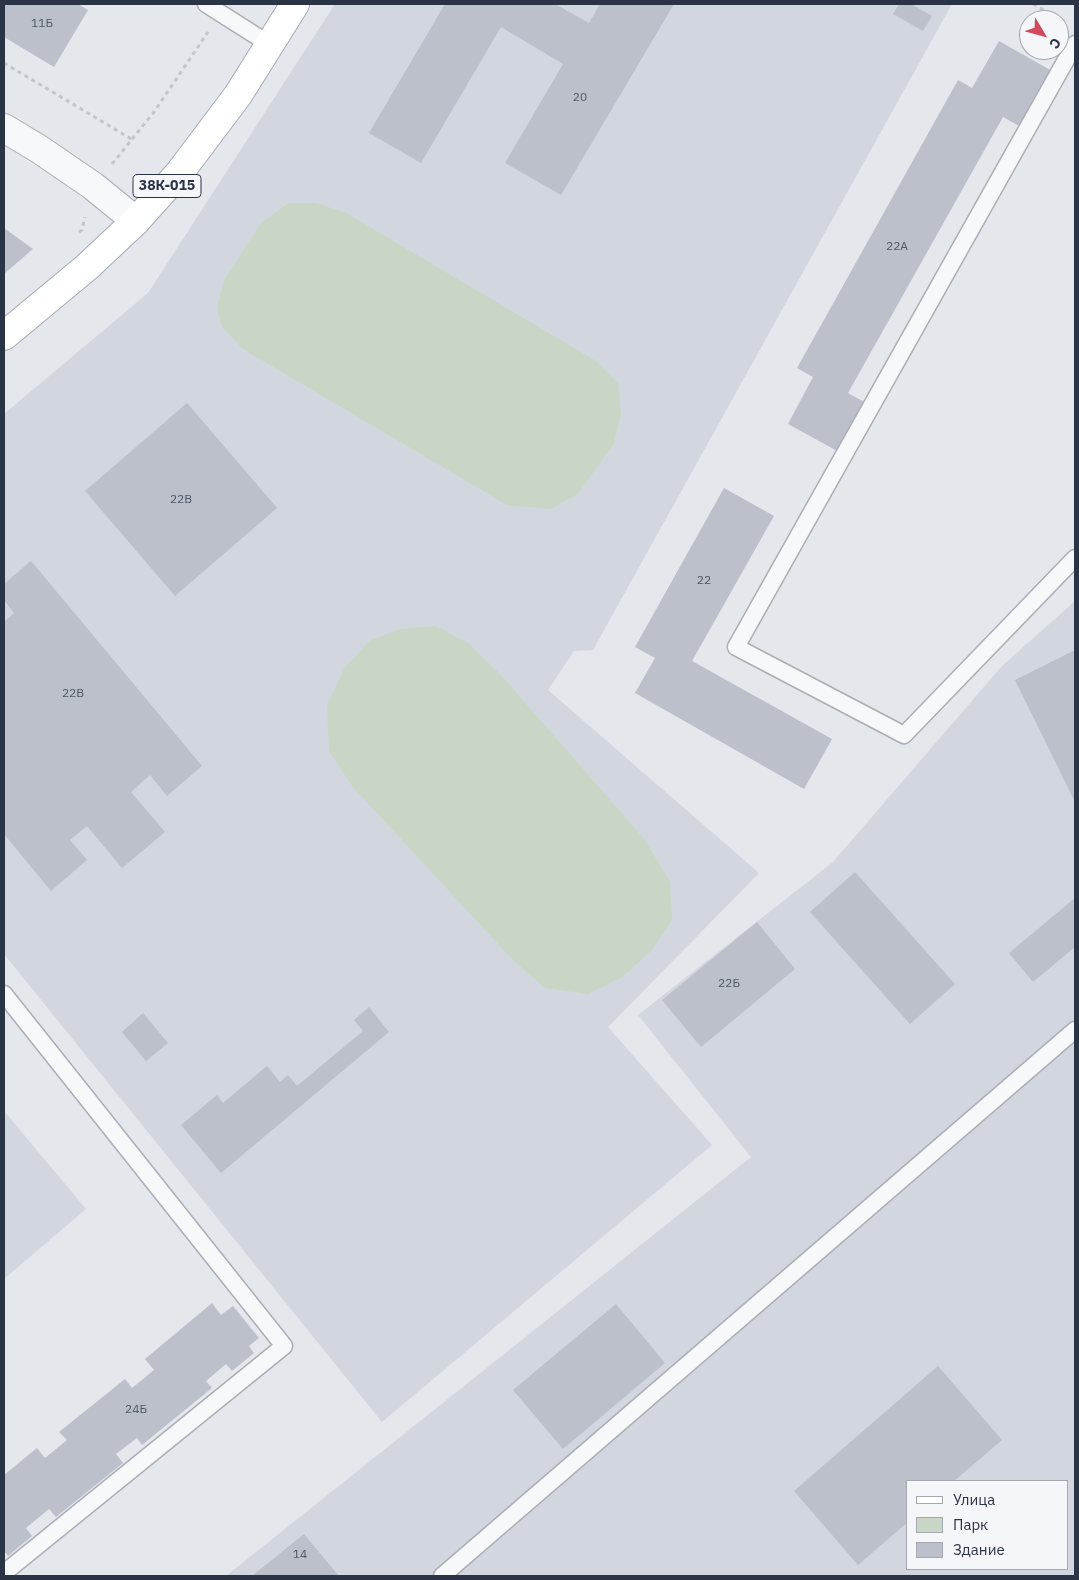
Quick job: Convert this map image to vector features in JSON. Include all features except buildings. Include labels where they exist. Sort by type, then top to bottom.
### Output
[{"type":"main road","name":"38К-015","points":[[4,336],[87,267],[136,221],[180,172],[238,96],[295,4]]},
{"type":"street","points":[[4,128],[39,149],[93,186],[136,221]]},
{"type":"lane","points":[[206,4],[270,44]]},
{"type":"lane","points":[[1075,44],[736,647],[904,735],[1075,558]]},
{"type":"lane","points":[[4,994],[284,1346],[4,1573]]},
{"type":"lane","points":[[442,1576],[1075,1030]]},
{"type":"path","points":[[75,236],[82,230],[93,186],[133,140],[154,112],[211,27]]},
{"type":"path","points":[[4,63],[133,140]]},
{"type":"shaded area","points":[[335,4],[952,4],[593,650],[574,651],[548,690],[759,873],[608,1027],[712,1145],[382,1422],[4,954],[4,414],[148,293]]},
{"type":"shaded area","points":[[1075,601],[1075,1576],[226,1576],[751,1157],[638,1015],[833,862],[1002,666]]},
{"type":"shaded area","points":[[4,1111],[86,1209],[4,1279]]},
{"type":"green space","points":[[289,203],[316,203],[346,213],[596,361],[618,383],[621,413],[614,443],[578,494],[550,509],[507,505],[243,349],[222,327],[217,308],[224,280],[261,223]]},
{"type":"green space","points":[[436,626],[468,643],[500,674],[645,840],[670,882],[672,920],[651,951],[622,977],[588,994],[545,988],[513,960],[352,786],[329,751],[327,706],[344,669],[369,641],[400,629]]}]
